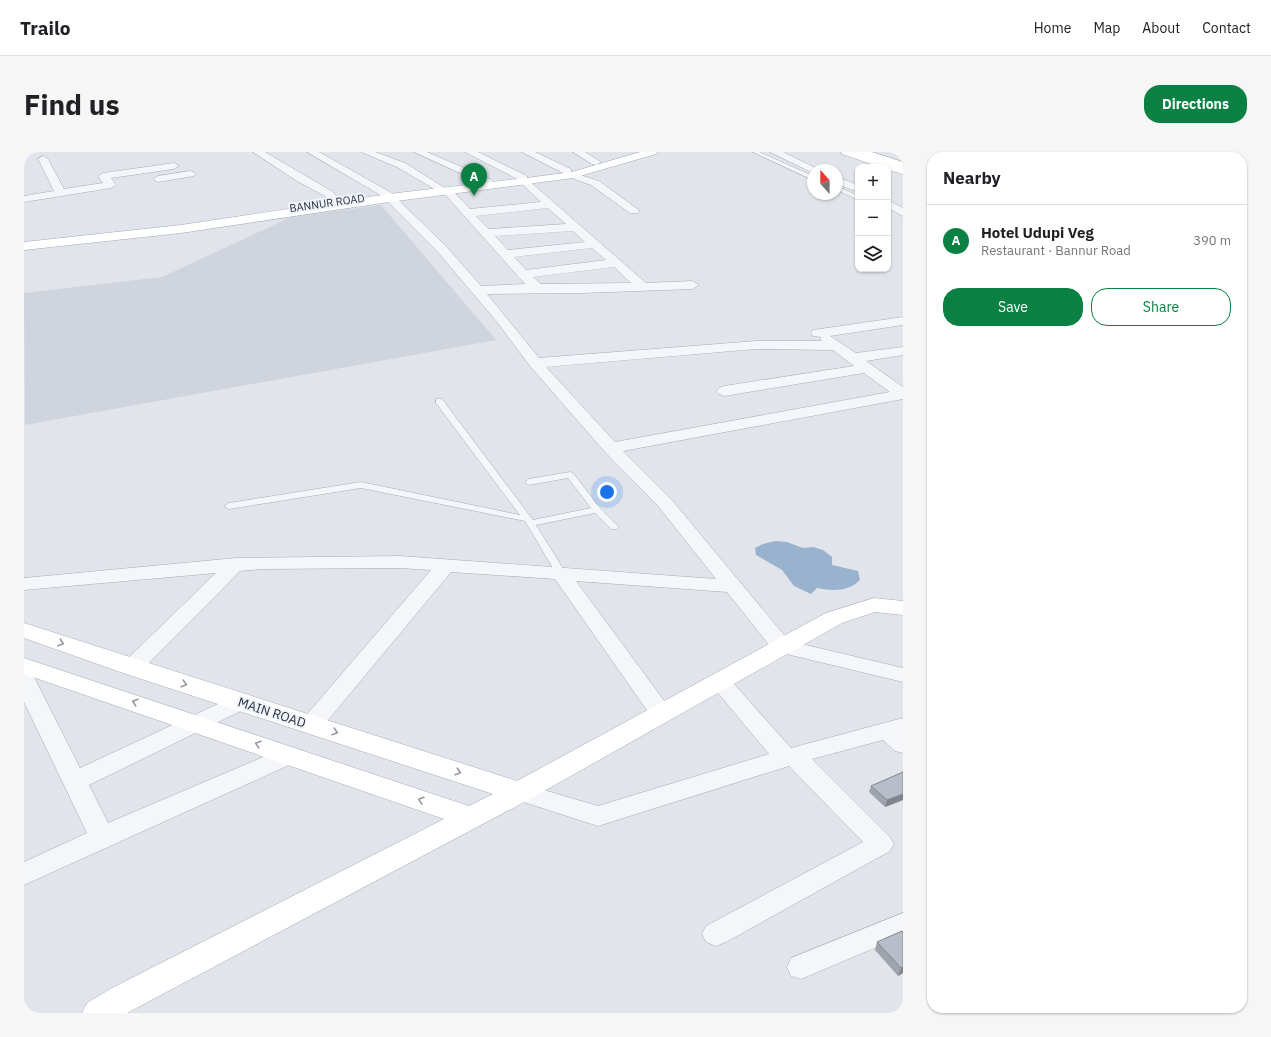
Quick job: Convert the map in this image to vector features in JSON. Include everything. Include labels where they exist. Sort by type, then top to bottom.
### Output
[{"type":"main road","points":[[572,164],[583,166],[628,152]]},
{"type":"main road","points":[[24,246],[181,229],[387,196],[524,180],[572,164],[652,152]]},
{"type":"main road","points":[[846,152],[903,171]]},
{"type":"main road","points":[[861,152],[903,166]]},
{"type":"main road","points":[[882,152],[903,159]]},
{"type":"main road","points":[[898,152],[903,154]]},
{"type":"main road","points":[[444,190],[488,182],[524,180]]},
{"type":"main road","name":"BANNUR ROAD","points":[[24,242],[180,224],[387,196]]},
{"type":"main road","points":[[99,1013],[131,994],[520,792],[834,618],[874,605],[903,608]]},
{"type":"main road","name":"MAIN ROAD","points":[[24,630],[132,667],[520,792]]},
{"type":"main road","points":[[24,666],[471,817]]},
{"type":"street","points":[[258,152],[301,179],[329,194],[335,202]]},
{"type":"street","points":[[312,152],[387,196],[441,248],[503,320],[536,363],[611,448],[665,503],[782,646],[903,675]]},
{"type":"street","points":[[366,152],[401,165],[444,190],[488,234],[533,285],[538,288]]},
{"type":"street","points":[[419,152],[488,182]]},
{"type":"street","points":[[470,152],[513,172],[524,180],[642,286]]},
{"type":"street","points":[[527,152],[572,164],[596,162]]},
{"type":"street","points":[[775,152],[807,166]]},
{"type":"street","points":[[43,159],[60,189],[59,193]]},
{"type":"street","points":[[572,164],[595,183],[634,211]]},
{"type":"street","points":[[111,185],[103,176],[174,166]]},
{"type":"street","points":[[24,199],[190,174]]},
{"type":"street","points":[[843,183],[855,188]]},
{"type":"street","points":[[468,213],[551,204]]},
{"type":"street","points":[[891,205],[903,213]]},
{"type":"street","points":[[488,234],[577,227]]},
{"type":"street","points":[[506,254],[596,244]]},
{"type":"street","points":[[524,274],[617,263]]},
{"type":"street","points":[[477,290],[538,288],[582,289],[692,285]]},
{"type":"street","points":[[903,321],[818,333],[903,394]]},
{"type":"street","points":[[536,363],[756,345],[837,346]]},
{"type":"street","points":[[853,358],[903,351]]},
{"type":"street","points":[[724,391],[867,368]]},
{"type":"street","points":[[611,448],[903,394]]},
{"type":"street","points":[[24,584],[263,562],[400,562],[733,586]]},
{"type":"street","points":[[132,667],[236,564]]},
{"type":"street","points":[[312,725],[445,566]]},
{"type":"street","points":[[562,574],[661,713]]},
{"type":"street","points":[[24,679],[102,837]]},
{"type":"street","points":[[716,934],[882,844],[790,757],[719,681]]},
{"type":"street","points":[[75,781],[198,724],[241,702]]},
{"type":"street","points":[[520,792],[598,816],[790,757],[898,734]]},
{"type":"street","points":[[24,874],[102,837],[290,755]]},
{"type":"street","points":[[801,967],[903,924]]},
{"type":"lane","points":[[755,152],[807,175]]},
{"type":"lane","points":[[843,191],[855,197]]},
{"type":"lane","points":[[439,401],[529,521],[562,574]]},
{"type":"lane","points":[[529,482],[570,475],[597,510],[614,528]]},
{"type":"lane","points":[[229,506],[361,485],[529,521],[597,510]]},
{"type":"shaded area","points":[[381,205],[496,340],[25,425],[24,293],[162,277],[291,217]]},
{"type":"water","points":[[775,541],[787,542],[803,548],[813,547],[823,550],[832,557],[832,565],[858,571],[860,580],[845,589],[829,590],[817,588],[811,594],[794,586],[782,570],[756,555],[755,548]]},
{"type":"building","points":[[903,772],[903,794],[887,800],[871,786]]},
{"type":"building","points":[[902,931],[903,967],[901,968],[877,942]]},
{"type":"place","name":"Hotel Udupi Veg","points":[[474,196]]}]
